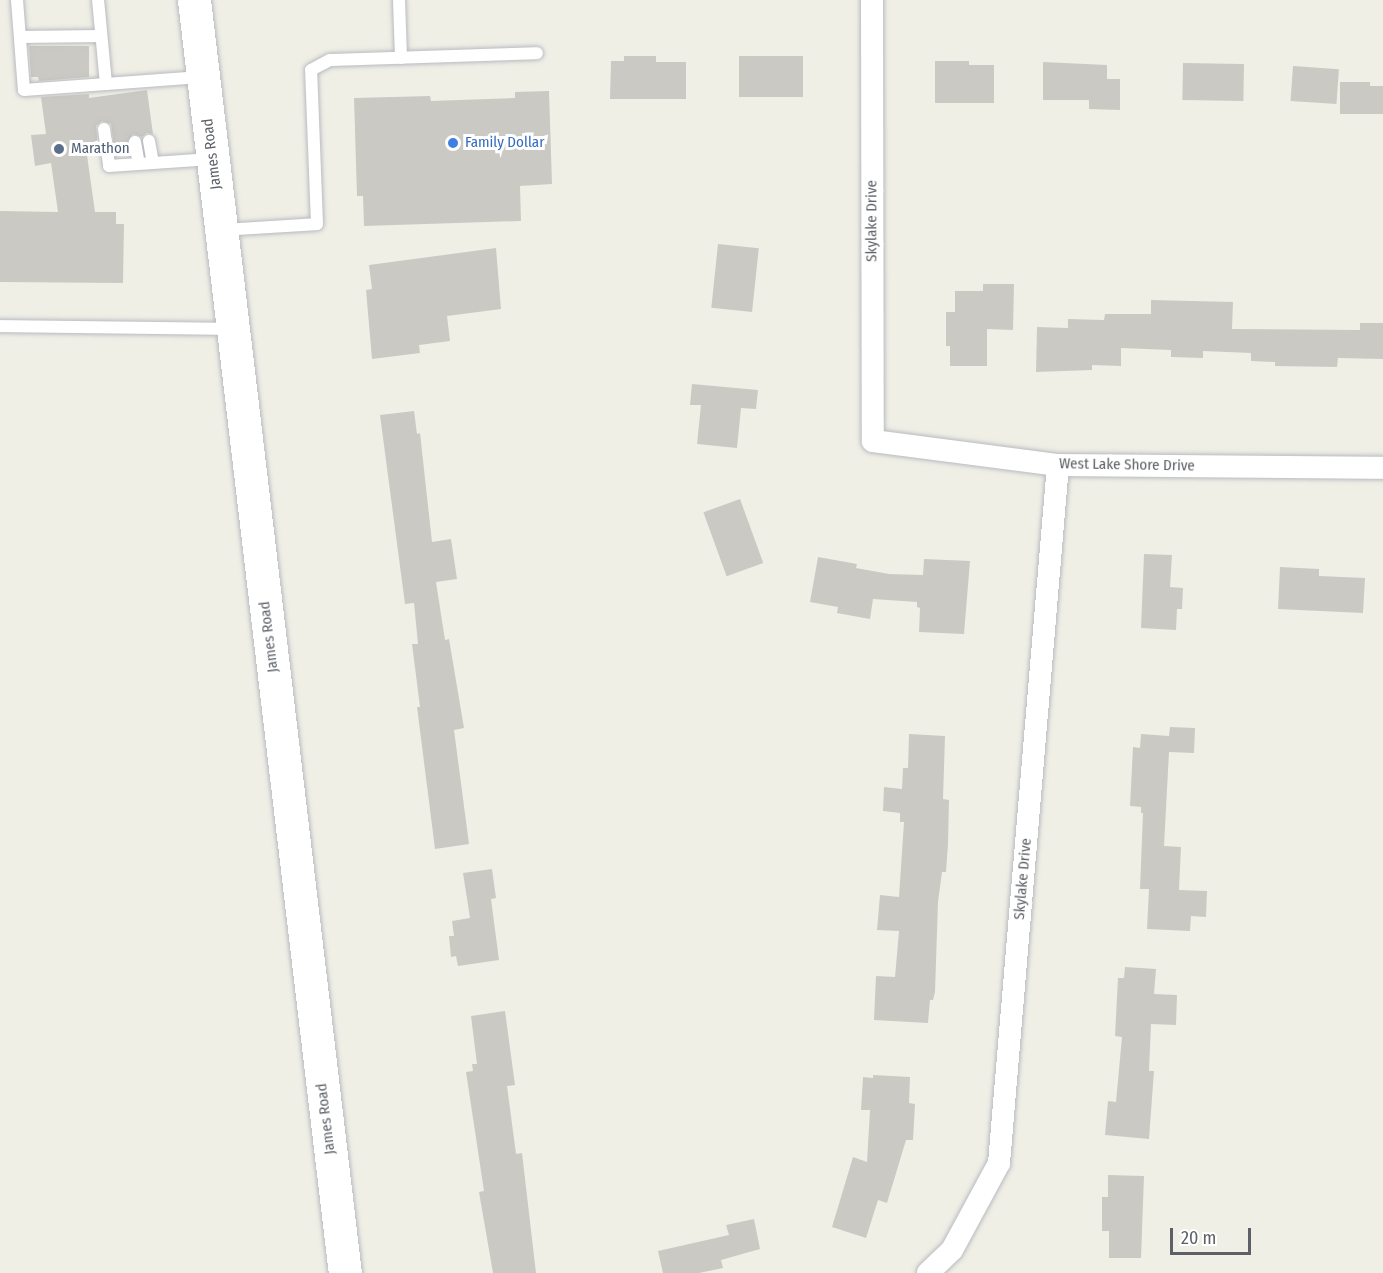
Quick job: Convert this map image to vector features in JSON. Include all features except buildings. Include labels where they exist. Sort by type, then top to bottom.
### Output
[{"type":"main road","name":"James Road","points":[[194,0],[345,1273]]},
{"type":"street","name":"Skylake Drive","points":[[872,0],[873,441]]},
{"type":"street","name":"West Lake Shore Drive","points":[[873,441],[1058,465],[1383,468]]},
{"type":"street","name":"Skylake Drive","points":[[928,1273],[952,1250],[999,1163],[1058,465]]},
{"type":"lane","points":[[17,0],[24,90],[100,89],[203,77]]},
{"type":"lane","points":[[98,0],[101,36],[100,89]]},
{"type":"lane","points":[[399,0],[400,58]]},
{"type":"lane","points":[[20,37],[101,36]]},
{"type":"lane","points":[[221,230],[317,224],[311,70],[330,60],[537,53]]},
{"type":"lane","points":[[104,129],[109,166],[213,159]]},
{"type":"lane","points":[[149,141],[153,163]]},
{"type":"lane","points":[[135,142],[139,164]]},
{"type":"lane","points":[[0,326],[233,329]]},
{"type":"place","name":"Family Dollar","points":[[453,143]]},
{"type":"place","name":"Marathon","points":[[59,149]]}]
